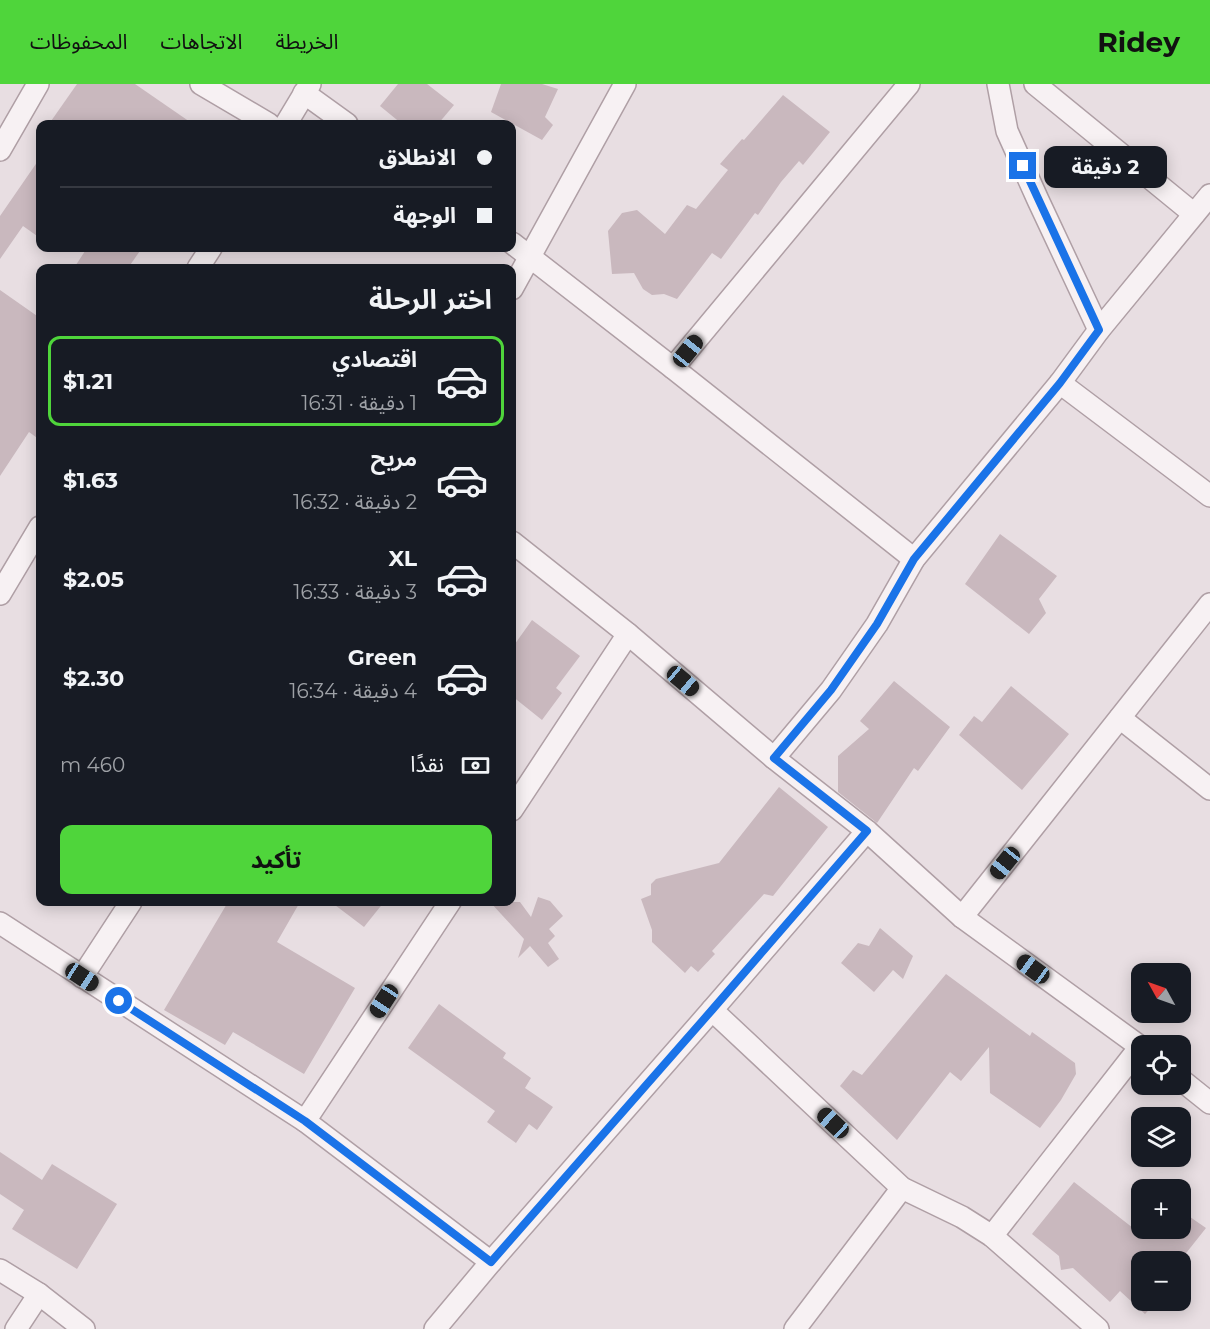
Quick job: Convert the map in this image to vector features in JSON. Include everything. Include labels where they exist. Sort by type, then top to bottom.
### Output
[{"type":"street","points":[[0,150],[38,84]]},
{"type":"street","points":[[201,84],[262,120]]},
{"type":"street","points":[[516,282],[625,84]]},
{"type":"street","points":[[673,368],[909,84]]},
{"type":"street","points":[[998,84],[1007,131],[1099,330]]},
{"type":"street","points":[[1035,84],[1194,214]]},
{"type":"street","points":[[288,120],[307,89],[342,120]]},
{"type":"street","points":[[774,758],[831,690],[877,624],[914,559],[1060,383],[1099,330],[1210,195]]},
{"type":"street","points":[[516,246],[914,559]]},
{"type":"street","points":[[1060,383],[1210,496]]},
{"type":"street","points":[[0,594],[36,534]]},
{"type":"street","points":[[516,545],[628,634],[774,758],[867,831],[962,917],[1131,1040]]},
{"type":"street","points":[[962,917],[1210,604]]},
{"type":"street","points":[[516,804],[628,634]]},
{"type":"street","points":[[1119,718],[1210,789]]},
{"type":"street","points":[[435,1329],[867,831]]},
{"type":"street","points":[[82,977],[127,906]]},
{"type":"street","points":[[305,1121],[447,906]]},
{"type":"street","points":[[0,923],[305,1121],[491,1262]]},
{"type":"street","points":[[712,1010],[902,1188],[962,1217],[992,1236],[1098,1329]]},
{"type":"street","points":[[992,1236],[1131,1060]]},
{"type":"street","points":[[1191,1088],[1210,1103]]},
{"type":"street","points":[[795,1329],[902,1188]]},
{"type":"street","points":[[0,1270],[39,1294],[84,1329]]},
{"type":"street","points":[[16,1329],[39,1294]]},
{"type":"building","points":[[77,84],[135,84],[187,120],[52,120]]},
{"type":"building","points":[[398,84],[427,84],[454,105],[441,120],[397,120],[380,106]]},
{"type":"building","points":[[501,84],[542,84],[558,89],[545,117],[553,125],[542,140],[516,126],[516,120],[506,120],[491,112]]},
{"type":"building","points":[[783,95],[830,132],[803,165],[799,161],[758,215],[755,213],[721,259],[712,253],[677,299],[664,294],[652,295],[643,289],[634,273],[612,274],[608,231],[622,213],[637,210],[665,234],[687,205],[696,209],[728,170],[720,164]]},
{"type":"building","points":[[36,164],[36,235],[23,226],[0,259],[0,216]]},
{"type":"building","points":[[84,252],[139,252],[131,264],[77,264]]},
{"type":"building","points":[[0,290],[36,315],[36,437],[29,432],[0,476]]},
{"type":"building","points":[[1000,534],[1057,576],[1039,599],[1046,613],[1029,634],[965,584]]},
{"type":"building","points":[[532,620],[580,656],[556,688],[562,693],[542,720],[516,699],[516,642]]},
{"type":"building","points":[[894,681],[950,727],[918,771],[914,768],[877,823],[838,792],[838,756],[869,729],[860,721]]},
{"type":"building","points":[[1011,686],[1069,734],[1022,790],[959,735],[974,716],[982,722]]},
{"type":"building","points":[[779,787],[828,827],[773,896],[764,894],[712,951],[715,954],[698,972],[691,966],[685,973],[652,942],[652,930],[641,899],[651,895],[651,884],[656,879],[719,863]]},
{"type":"building","points":[[538,897],[550,901],[563,916],[549,929],[555,936],[548,943],[559,959],[548,967],[530,946],[518,958],[524,939],[494,906],[516,906],[516,902],[520,902],[531,917]]},
{"type":"building","points":[[226,906],[298,906],[277,942],[355,988],[304,1074],[233,1032],[225,1045],[164,1010]]},
{"type":"building","points":[[336,906],[381,906],[364,927]]},
{"type":"building","points":[[880,928],[913,956],[903,979],[893,970],[874,992],[841,963],[858,943],[869,946]]},
{"type":"building","points":[[946,974],[1030,1036],[1032,1032],[1075,1063],[1076,1074],[1061,1100],[1040,1128],[990,1093],[989,1047],[961,1081],[950,1072],[897,1140],[840,1086],[853,1070],[862,1075]]},
{"type":"building","points":[[439,1004],[506,1053],[503,1058],[531,1078],[525,1088],[553,1107],[537,1130],[529,1124],[516,1143],[487,1122],[495,1111],[408,1048]]},
{"type":"building","points":[[0,1152],[42,1180],[52,1164],[117,1204],[77,1269],[12,1229],[24,1210],[0,1194]]},
{"type":"building","points":[[1074,1182],[1131,1226],[1131,1239],[1191,1239],[1191,1218],[1206,1228],[1188,1251],[1131,1251],[1131,1301],[1120,1291],[1110,1302],[1073,1268],[1061,1270],[1059,1256],[1032,1234]]},
{"type":"route","points":[[119,1001],[305,1121],[491,1262],[867,831],[774,758],[831,690],[877,624],[914,559],[1060,383],[1099,330],[1023,166]]}]
